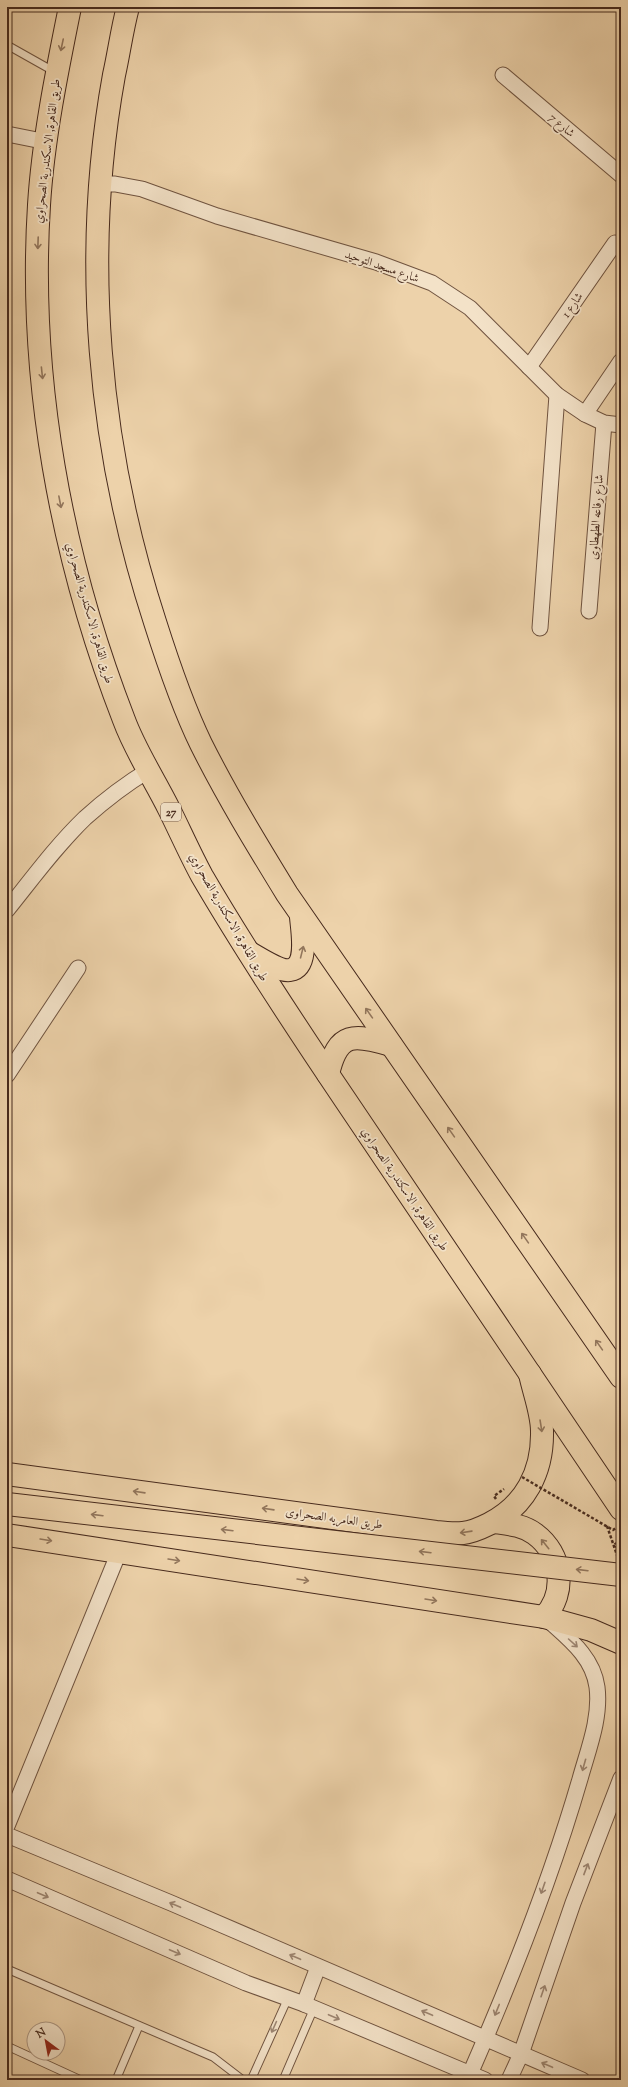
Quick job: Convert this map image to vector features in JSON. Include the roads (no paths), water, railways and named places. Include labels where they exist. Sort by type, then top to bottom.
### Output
[{"type":"highway","name":"طريق القاهرة, الاسكندرية الصحراوي","points":[[70,7],[57,73],[39,202],[37,278],[40,348],[46,409],[60,501],[77,577],[99,651],[125,724],[200,872],[274,994],[621,1509]]},
{"type":"highway","points":[[128,7],[108,112],[98,208],[98,304],[105,400],[120,495],[141,580],[168,663],[201,743],[242,819],[301,915],[621,1377]]},
{"type":"highway","points":[[250,953],[276,967],[289,970],[296,967],[300,960],[304,945],[301,915]]},
{"type":"highway","points":[[328,1074],[333,1055],[341,1045],[352,1038],[365,1037],[391,1045]]},
{"type":"highway","name":"طريق العامريه الصحراوى","points":[[7,1474],[436,1532],[463,1534],[477,1530],[508,1513],[521,1500],[531,1485],[540,1459],[542,1429],[530,1374]]},
{"type":"highway","points":[[7,1504],[621,1575]]},
{"type":"highway","points":[[494,1522],[520,1526],[535,1533],[545,1544],[553,1557],[559,1575],[558,1592],[552,1608],[544,1617]]},
{"type":"highway","points":[[7,1535],[544,1617],[591,1630],[621,1643]]},
{"type":"street","name":"شارع 7","points":[[503,75],[621,175]]},
{"type":"street","points":[[7,134],[47,142]]},
{"type":"street","name":"شارع مسجد التوحيد","points":[[101,184],[114,184],[142,189],[217,216],[376,262],[432,283],[470,308],[557,395],[585,414],[604,423],[621,425]]},
{"type":"street","name":"شارع 1","points":[[529,367],[615,243]]},
{"type":"street","points":[[585,414],[621,361]]},
{"type":"street","points":[[540,628],[557,395]]},
{"type":"street","name":"شارع رفاعه الطهطاوى","points":[[589,611],[604,423]]},
{"type":"street","points":[[7,910],[65,838],[84,819],[110,797],[149,770]]},
{"type":"street","points":[[7,1075],[78,968]]},
{"type":"street","points":[[7,1826],[119,1552]]},
{"type":"street","points":[[470,2074],[486,2038],[528,1930],[572,1806],[593,1733],[597,1708],[597,1687],[590,1667],[579,1649],[544,1617]]},
{"type":"street","points":[[509,2080],[521,2054],[573,1903],[621,1778]]},
{"type":"street","points":[[7,1835],[582,2080]]},
{"type":"street","points":[[7,1879],[246,1982],[309,2006],[485,2080]]},
{"type":"street","points":[[309,2006],[318,1967]]},
{"type":"lane","points":[[7,45],[57,73]]},
{"type":"lane","points":[[7,1969],[213,2057],[243,2080]]},
{"type":"lane","points":[[251,2080],[288,1998]]},
{"type":"lane","points":[[283,2080],[309,2006]]},
{"type":"lane","points":[[116,2080],[139,2026]]},
{"type":"lane","points":[[7,2046],[81,2080]]}]
